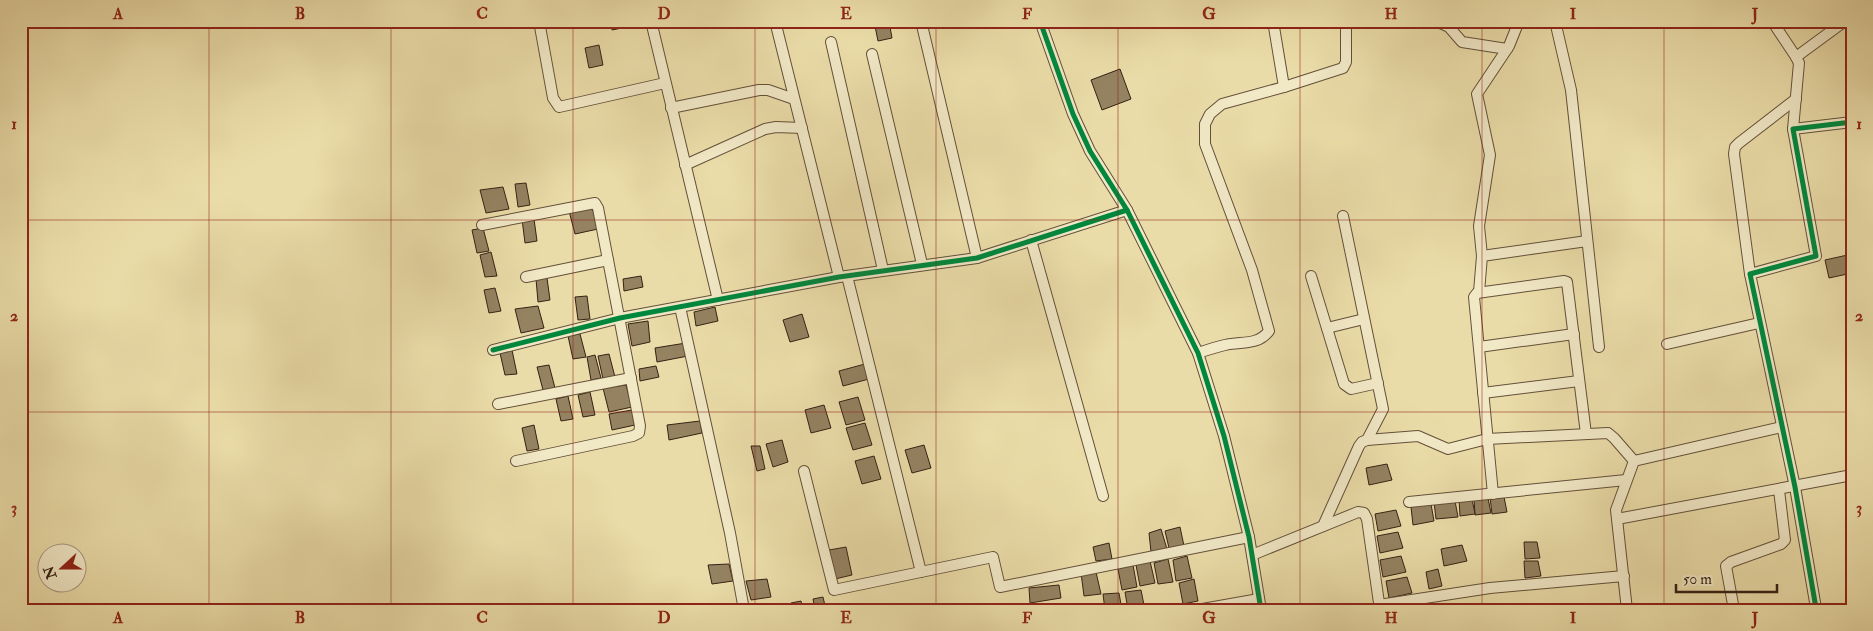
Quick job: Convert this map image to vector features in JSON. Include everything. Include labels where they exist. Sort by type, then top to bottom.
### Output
[{"type":"street","points":[[539,21],[553,98],[559,107],[665,83]]},
{"type":"street","points":[[650,21],[718,300]]},
{"type":"street","points":[[775,21],[794,99],[921,572]]},
{"type":"street","points":[[922,21],[977,258]]},
{"type":"street","points":[[1040,21],[1073,114],[1090,151],[1127,210],[1198,353],[1224,436],[1249,537],[1260,610]]},
{"type":"street","points":[[1274,21],[1284,87]]},
{"type":"street","points":[[1198,353],[1226,345],[1254,342],[1263,338],[1269,331],[1252,270],[1205,144],[1205,124],[1210,114],[1222,104],[1343,68],[1346,62],[1346,21]]},
{"type":"street","points":[[1436,21],[1449,27],[1462,42],[1507,49]]},
{"type":"street","points":[[1479,292],[1482,256],[1479,226],[1490,155],[1478,94],[1507,49],[1519,21]]},
{"type":"street","points":[[1555,21],[1571,90],[1599,346]]},
{"type":"street","points":[[1750,274],[1816,256],[1793,130],[1799,72],[1796,57],[1772,21]]},
{"type":"street","points":[[1796,57],[1845,21]]},
{"type":"street","points":[[830,42],[883,270]]},
{"type":"street","points":[[872,54],[922,264]]},
{"type":"street","points":[[671,108],[759,90],[768,90],[794,99]]},
{"type":"street","points":[[1796,99],[1735,148],[1734,154],[1750,274],[1795,487],[1816,608],[1811,610]]},
{"type":"street","points":[[1793,130],[1852,122]]},
{"type":"street","points":[[685,165],[766,129],[776,127],[802,128]]},
{"type":"street","points":[[482,225],[596,202],[640,426],[639,433],[633,436],[516,461]]},
{"type":"street","points":[[493,350],[620,318],[883,270],[977,258],[1127,210]]},
{"type":"street","points":[[1343,216],[1383,409],[1367,440]]},
{"type":"street","points":[[1031,240],[1102,496]]},
{"type":"street","points":[[1482,256],[1587,240]]},
{"type":"street","points":[[526,277],[608,260]]},
{"type":"street","points":[[1311,276],[1344,384],[1351,389],[1378,383]]},
{"type":"street","points":[[1493,494],[1474,297],[1479,292],[1567,282],[1586,434]]},
{"type":"street","points":[[680,307],[730,533],[744,610]]},
{"type":"street","points":[[1327,328],[1364,319]]},
{"type":"street","points":[[1667,344],[1759,323]]},
{"type":"street","points":[[1478,347],[1574,334]]},
{"type":"street","points":[[498,404],[631,378]]},
{"type":"street","points":[[1483,393],[1579,382]]},
{"type":"street","points":[[1634,462],[1782,427]]},
{"type":"street","points":[[1323,526],[1359,446],[1367,440],[1418,436],[1448,449],[1487,439],[1586,434],[1610,435],[1634,462]]},
{"type":"street","points":[[1627,610],[1617,504],[1634,462]]},
{"type":"street","points":[[804,471],[834,590],[992,557],[1000,587],[1249,537]]},
{"type":"street","points":[[1617,519],[1852,475]]},
{"type":"street","points":[[1409,502],[1626,480]]},
{"type":"street","points":[[1734,610],[1726,566],[1730,562],[1781,544],[1784,540],[1779,490]]},
{"type":"street","points":[[1252,555],[1358,512],[1364,513],[1367,519],[1380,607],[1490,588],[1624,576]]},
{"type":"street","points":[[1197,610],[1259,599]]},
{"type":"building","points":[[611,21],[626,21],[627,27],[612,30]]},
{"type":"building","points":[[874,21],[889,21],[892,38],[878,41]]},
{"type":"building","points":[[599,45],[603,65],[589,68],[585,48]]},
{"type":"building","points":[[1120,69],[1131,99],[1102,110],[1091,80]]},
{"type":"building","points":[[526,183],[530,205],[518,207],[515,184]]},
{"type":"building","points":[[503,187],[509,209],[486,213],[480,190]]},
{"type":"building","points":[[592,207],[598,229],[575,234],[569,211]]},
{"type":"building","points":[[522,219],[534,219],[537,241],[525,243]]},
{"type":"building","points":[[483,228],[489,251],[477,253],[472,230]]},
{"type":"building","points":[[491,252],[497,276],[485,277],[480,255]]},
{"type":"building","points":[[1852,254],[1852,273],[1829,278],[1825,260]]},
{"type":"building","points":[[641,276],[643,287],[624,291],[623,279]]},
{"type":"building","points":[[547,278],[550,300],[538,302],[536,279]]},
{"type":"building","points":[[495,288],[501,311],[489,313],[484,290]]},
{"type":"building","points":[[587,296],[590,319],[578,320],[575,297]]},
{"type":"building","points":[[538,306],[544,328],[521,333],[515,309]]},
{"type":"building","points":[[715,307],[718,321],[696,326],[694,312]]},
{"type":"building","points":[[802,314],[809,337],[790,342],[783,320]]},
{"type":"building","points":[[648,321],[650,342],[632,346],[628,324]]},
{"type":"building","points":[[580,334],[586,357],[573,359],[568,336]]},
{"type":"building","points":[[686,343],[688,356],[657,362],[655,348]]},
{"type":"building","points":[[512,350],[517,374],[505,375],[500,353]]},
{"type":"building","points":[[609,354],[615,377],[603,379],[598,356]]},
{"type":"building","points":[[595,355],[601,378],[591,380],[587,357]]},
{"type":"building","points":[[865,364],[869,379],[843,386],[839,371]]},
{"type":"building","points":[[549,365],[555,388],[543,390],[537,367]]},
{"type":"building","points":[[656,366],[659,377],[640,381],[639,369]]},
{"type":"building","points":[[626,385],[632,407],[609,412],[603,388]]},
{"type":"building","points":[[590,392],[595,415],[583,417],[578,395]]},
{"type":"building","points":[[568,396],[573,419],[561,421],[556,399]]},
{"type":"building","points":[[858,397],[865,420],[846,425],[839,402]]},
{"type":"building","points":[[824,405],[831,428],[811,433],[805,410]]},
{"type":"building","points":[[632,410],[635,425],[612,430],[609,414]]},
{"type":"building","points":[[700,421],[702,433],[669,440],[667,425]]},
{"type":"building","points":[[865,423],[872,445],[853,450],[846,428]]},
{"type":"building","points":[[534,425],[539,449],[527,451],[522,428]]},
{"type":"building","points":[[782,440],[788,462],[773,467],[766,444]]},
{"type":"building","points":[[924,445],[931,468],[912,473],[905,450]]},
{"type":"building","points":[[751,446],[760,446],[765,469],[757,471]]},
{"type":"building","points":[[874,456],[881,479],[862,484],[855,461]]},
{"type":"building","points":[[1387,464],[1392,480],[1369,485],[1366,468]]},
{"type":"building","points":[[1490,497],[1504,497],[1507,512],[1492,514]]},
{"type":"building","points":[[1474,498],[1488,498],[1491,513],[1475,515]]},
{"type":"building","points":[[1459,499],[1472,499],[1475,514],[1460,516]]},
{"type":"building","points":[[1455,501],[1458,517],[1436,519],[1434,502]]},
{"type":"building","points":[[1431,504],[1434,521],[1413,525],[1411,507]]},
{"type":"building","points":[[1396,510],[1401,526],[1378,531],[1375,514]]},
{"type":"building","points":[[1180,527],[1184,546],[1169,548],[1165,531]]},
{"type":"building","points":[[1161,529],[1167,549],[1151,552],[1149,533]]},
{"type":"building","points":[[1398,532],[1403,548],[1380,553],[1377,536]]},
{"type":"building","points":[[1524,542],[1537,542],[1540,558],[1525,559]]},
{"type":"building","points":[[1109,543],[1112,559],[1096,561],[1093,547]]},
{"type":"building","points":[[1462,545],[1467,561],[1444,566],[1441,549]]},
{"type":"building","points":[[846,547],[852,575],[835,579],[829,550]]},
{"type":"building","points":[[1187,556],[1192,578],[1176,581],[1173,560]]},
{"type":"building","points":[[1401,556],[1406,572],[1383,577],[1380,560]]},
{"type":"building","points":[[1168,559],[1173,582],[1158,584],[1154,563]]},
{"type":"building","points":[[1150,561],[1155,583],[1140,586],[1136,565]]},
{"type":"building","points":[[1524,561],[1538,561],[1541,576],[1525,578]]},
{"type":"building","points":[[729,564],[733,581],[712,584],[708,565]]},
{"type":"building","points":[[1133,565],[1137,587],[1122,590],[1118,569]]},
{"type":"building","points":[[1438,569],[1442,586],[1429,589],[1426,572]]},
{"type":"building","points":[[1096,572],[1101,594],[1084,596],[1081,573]]},
{"type":"building","points":[[1407,577],[1412,593],[1389,598],[1386,581]]},
{"type":"building","points":[[767,579],[771,597],[751,600],[746,581]]},
{"type":"building","points":[[1194,579],[1198,601],[1183,604],[1179,583]]},
{"type":"building","points":[[1059,585],[1061,598],[1030,603],[1029,588]]},
{"type":"building","points":[[1141,590],[1145,610],[1128,610],[1125,592]]},
{"type":"building","points":[[1119,593],[1122,610],[1105,610],[1103,594]]},
{"type":"building","points":[[823,597],[826,610],[815,610],[813,599]]},
{"type":"building","points":[[801,601],[803,610],[792,610],[791,603]]},
{"type":"cycle path","points":[[1040,21],[1073,114],[1090,151],[1127,210],[1198,353],[1224,436],[1249,537],[1261,610]]},
{"type":"cycle path","points":[[1811,610],[1816,608],[1795,487],[1750,274],[1816,256],[1793,129],[1852,122]]},
{"type":"cycle path","points":[[493,350],[620,318],[839,277],[977,258],[1127,210]]}]
